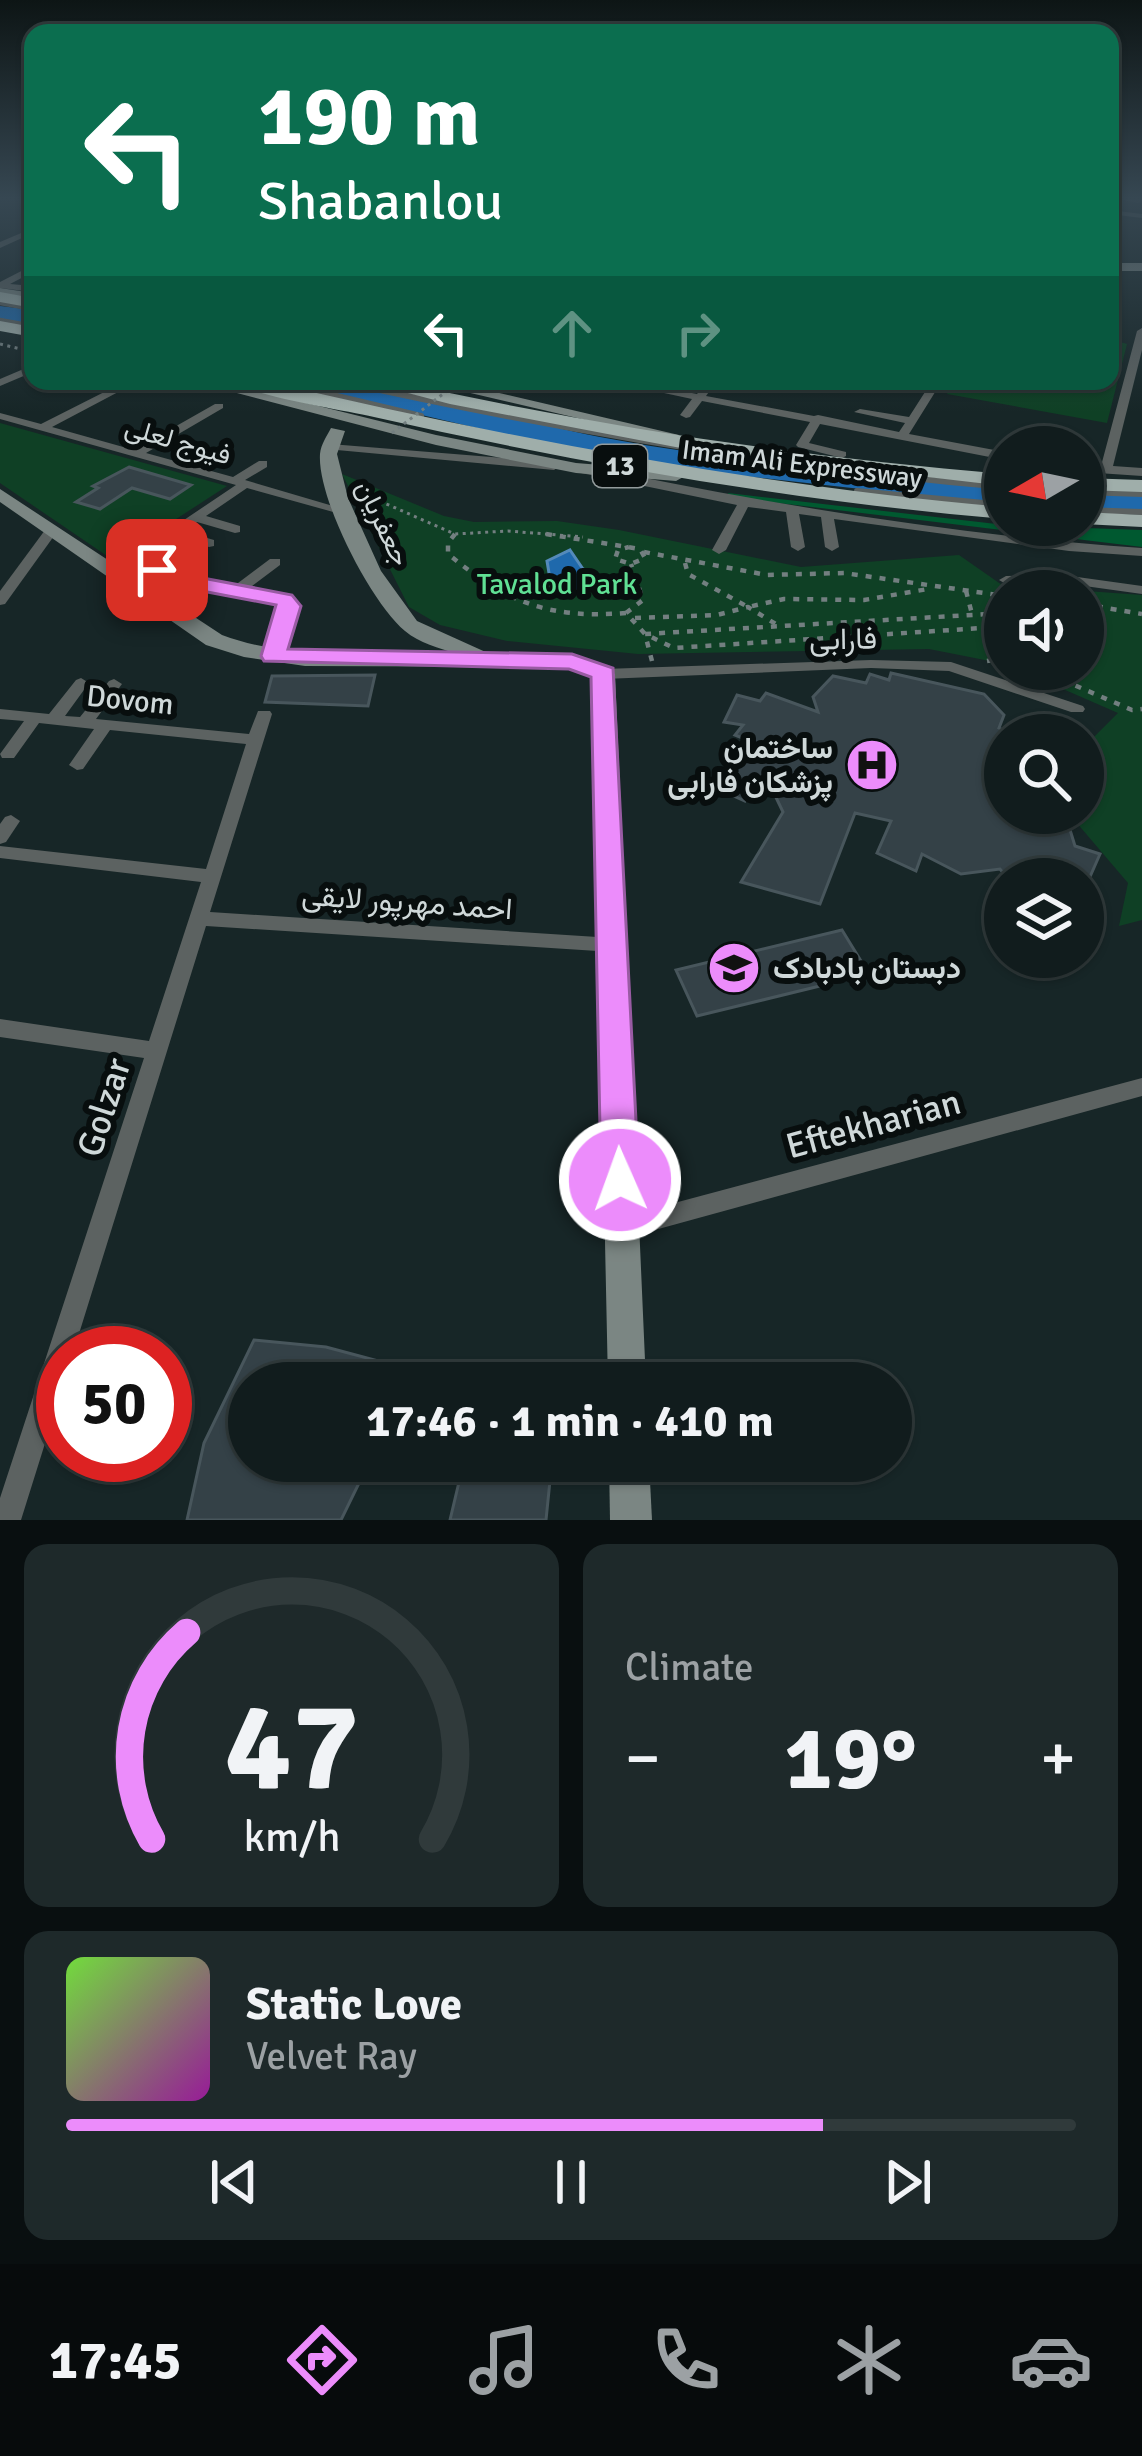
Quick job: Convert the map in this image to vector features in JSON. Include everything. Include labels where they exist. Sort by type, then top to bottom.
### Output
[{"type":"highway","name":"Imam Ali Expressway","points":[[279,390],[676,476],[984,507]]},
{"type":"highway","name":"Imam Ali Expressway","points":[[414,390],[661,442],[984,481]]},
{"type":"highway","points":[[1104,489],[1142,490]]},
{"type":"highway","points":[[1104,514],[1142,516]]},
{"type":"main road","points":[[235,390],[390,431],[576,468],[676,476]]},
{"type":"main road","points":[[469,390],[785,459]]},
{"type":"main road","points":[[320,411],[333,439],[390,431]]},
{"type":"main road","name":"جعفریان","points":[[333,439],[332,479],[344,511],[397,611],[415,629]]},
{"type":"main road","points":[[0,494],[214,640],[273,656],[572,661],[604,674],[626,1362]]},
{"type":"main road","points":[[406,659],[416,655],[420,634],[415,629]]},
{"type":"main road","points":[[415,629],[493,659]]},
{"type":"main road","points":[[630,1482],[631,1520]]},
{"type":"street","points":[[1142,331],[1136,380],[1106,470],[1142,472]]},
{"type":"street","points":[[41,428],[116,390]]},
{"type":"street","points":[[662,390],[818,418],[908,428]]},
{"type":"street","points":[[686,416],[705,390]]},
{"type":"street","points":[[908,428],[931,390]]},
{"type":"street","points":[[135,454],[219,406]]},
{"type":"street","points":[[860,412],[984,450]]},
{"type":"street","name":"فیوج لعلی","points":[[0,416],[344,511]]},
{"type":"street","points":[[818,418],[802,446],[842,454]]},
{"type":"street","points":[[333,439],[576,468],[744,503],[1069,547],[1142,552]]},
{"type":"street","points":[[262,464],[133,559],[181,580],[284,600],[290,606],[273,656]]},
{"type":"street","points":[[292,497],[320,492],[332,479]]},
{"type":"street","points":[[719,550],[744,503]]},
{"type":"street","points":[[792,509],[798,548]]},
{"type":"street","points":[[827,513],[832,547]]},
{"type":"street","points":[[196,517],[235,529]]},
{"type":"street","points":[[0,602],[53,529]]},
{"type":"street","points":[[173,532],[209,543]]},
{"type":"street","points":[[1065,570],[1069,547]]},
{"type":"street","points":[[238,590],[275,562]]},
{"type":"street","points":[[1104,585],[1142,590]]},
{"type":"street","name":"فارابی","points":[[604,674],[872,664],[951,667],[1077,709]]},
{"type":"street","points":[[8,754],[81,683]]},
{"type":"street","points":[[84,723],[114,684]]},
{"type":"street","name":"Golzar","points":[[7,1520],[264,714]]},
{"type":"street","name":"Dovom","points":[[0,715],[254,740]]},
{"type":"street","points":[[76,765],[105,725]]},
{"type":"street","points":[[0,852],[211,876]]},
{"type":"street","name":"احمد مهرپور لایقی","points":[[198,918],[613,946]]},
{"type":"street","points":[[0,1028],[156,1051]]},
{"type":"street","name":"Eftekharian","points":[[622,1228],[1142,1088]]},
{"type":"lane","points":[[312,390],[647,463],[984,506]]},
{"type":"lane","points":[[382,390],[657,448],[820,471],[984,482]]},
{"type":"path","points":[[390,431],[448,390]]},
{"type":"path","points":[[332,479],[455,534],[508,531],[583,537],[767,575],[844,573],[966,592],[984,590]]},
{"type":"path","points":[[455,534],[448,543],[448,554],[485,585],[524,606],[570,618],[626,613],[639,606],[640,591],[632,567],[614,556],[629,547]]},
{"type":"path","points":[[632,567],[642,561],[644,552]]},
{"type":"path","points":[[686,561],[683,568],[688,574],[779,626]]},
{"type":"path","points":[[635,619],[717,615],[791,597],[837,602],[888,599],[934,588]]},
{"type":"path","points":[[966,592],[972,614]]},
{"type":"path","points":[[1104,608],[1142,614]]},
{"type":"path","points":[[626,613],[645,634],[655,672]]},
{"type":"path","points":[[972,614],[982,614],[982,628],[674,648],[645,634],[972,614]]},
{"type":"path","points":[[1086,690],[1142,712]]},
{"type":"green space","points":[[1119,342],[1127,344],[1119,376]]},
{"type":"green space","points":[[949,390],[1115,390],[1107,423],[947,394]]},
{"type":"green space","points":[[0,423],[227,486],[113,560],[0,483]]},
{"type":"green space","name":"Tavalod Park","points":[[342,474],[444,516],[474,522],[557,521],[801,567],[959,555],[984,572],[984,660],[929,649],[638,654],[507,641],[440,625],[409,607]]},
{"type":"green space","points":[[728,493],[984,523],[984,528],[730,497]]},
{"type":"green space","points":[[1104,529],[1142,530],[1142,547],[1104,542]]},
{"type":"green space","name":"Tavalod Park","points":[[1104,592],[1142,595],[1142,920],[1119,926],[1128,883],[1086,834],[1104,834],[1104,727],[1118,713],[1065,690],[1104,690]]},
{"type":"water","points":[[570,550],[583,569],[604,578],[592,590],[563,591],[551,585],[547,561]]},
{"type":"building","points":[[129,467],[191,485],[170,499],[132,488],[100,509],[76,502],[98,488],[93,486]]},
{"type":"building","name":"ساختمان پزشکان فارابی","points":[[891,673],[984,694],[1003,714],[984,714],[984,834],[1071,834],[1075,846],[1100,854],[1098,858],[984,858],[984,871],[961,874],[922,854],[916,871],[877,853],[891,821],[855,813],[820,904],[741,882],[783,812],[772,789],[750,793],[745,801],[725,792],[750,741],[735,735],[743,725],[724,722],[737,695],[760,701],[766,693],[818,712],[813,697],[833,676],[866,683],[870,674],[889,680]]},
{"type":"building","points":[[375,675],[368,706],[265,702],[272,676]]},
{"type":"building","points":[[842,930],[869,974],[697,1016],[676,970]]},
{"type":"building","points":[[254,1340],[326,1347],[382,1362],[243,1362]]},
{"type":"building","points":[[228,1394],[228,1482],[360,1482],[341,1520],[187,1520],[204,1443]]},
{"type":"building","points":[[459,1482],[550,1482],[546,1520],[450,1520]]},
{"type":"waterway","points":[[0,313],[24,316]]},
{"type":"waterway","points":[[346,390],[515,429],[691,462],[984,494]]},
{"type":"waterway","points":[[1104,502],[1142,503]]},
{"type":"place","name":"ساختمان پزشکان فارابی","points":[[872,765]]},
{"type":"place","name":"دبستان بادبادک","points":[[734,968]]},
{"type":"route","points":[[157,570],[181,580],[284,600],[290,606],[273,656],[572,661],[604,674],[620,1180]]}]
